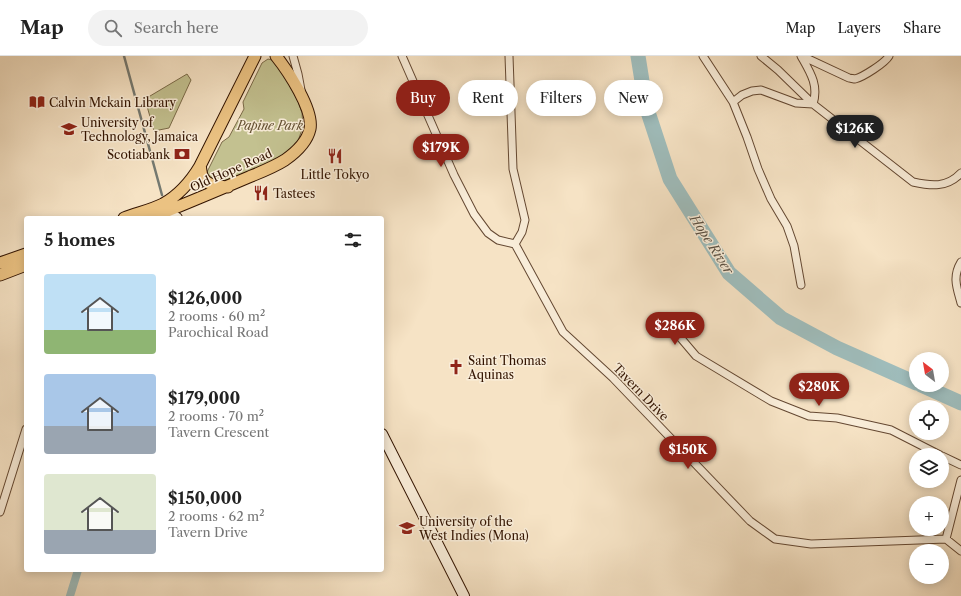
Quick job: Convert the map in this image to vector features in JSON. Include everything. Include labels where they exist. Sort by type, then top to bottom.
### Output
[{"type":"main road","name":"Old Hope Road","points":[[153,216],[163,208],[168,200],[181,191],[192,179],[255,56]]},
{"type":"main road","name":"Old Hope Road","points":[[132,216],[163,208],[229,187],[268,170],[294,153],[304,142],[310,130],[310,118],[304,102],[285,68],[276,56]]},
{"type":"main road","points":[[200,166],[202,176],[209,183],[229,187]]},
{"type":"main road","points":[[0,263],[24,255]]},
{"type":"main road","points":[[0,275],[24,266]]},
{"type":"street","points":[[293,56],[304,102]]},
{"type":"street","points":[[402,56],[454,175],[474,214],[488,233],[498,240],[515,244],[522,232],[525,220],[513,170],[509,56]]},
{"type":"street","points":[[703,56],[733,102],[758,169],[787,226],[794,246],[801,285]]},
{"type":"street","points":[[761,56],[778,70],[813,104],[913,182],[928,186],[937,186],[948,182],[961,173]]},
{"type":"street","points":[[802,56],[815,83],[816,93],[813,104]]},
{"type":"street","points":[[802,56],[849,78],[855,79],[881,65],[888,58],[888,56]]},
{"type":"street","points":[[733,102],[742,95],[752,91],[761,90],[796,103],[813,104]]},
{"type":"street","points":[[163,208],[173,216]]},
{"type":"street","name":"Tavern Drive","points":[[515,244],[563,332],[613,378],[750,521],[776,540],[811,544],[946,539]]},
{"type":"street","points":[[960,267],[955,282],[961,303]]},
{"type":"street","points":[[668,323],[696,356],[771,401],[809,416],[837,418],[891,430],[927,448]]},
{"type":"street","points":[[0,512],[24,435]]},
{"type":"street","points":[[384,438],[464,596]]},
{"type":"street","points":[[949,459],[961,465]]},
{"type":"street","points":[[961,480],[946,539],[961,550]]},
{"type":"green space","name":"Papine Park","points":[[268,59],[276,61],[298,101],[302,113],[303,127],[296,146],[272,163],[218,183],[212,180],[207,172],[222,142],[229,137],[244,109],[243,102],[262,63]]},
{"type":"green space","points":[[187,74],[191,80],[169,128],[154,131],[145,99]]},
{"type":"waterway","points":[[124,56],[162,195]]},
{"type":"waterway","name":"Hope River","points":[[638,56],[646,106],[670,179],[729,273],[781,318],[837,348],[909,380]]},
{"type":"waterway","name":"Hope River","points":[[937,392],[961,403]]},
{"type":"waterway","points":[[70,596],[77,572]]},
{"type":"place","name":"Calvin Mckain Library","points":[[37,102]]},
{"type":"place","name":"University of Technology, Jamaica","points":[[69,129]]},
{"type":"place","name":"Scotiabank","points":[[182,154]]},
{"type":"place","name":"Little Tokyo","points":[[335,156]]},
{"type":"place","name":"Tastees","points":[[261,193]]},
{"type":"place","name":"Saint Thomas Aquinas","points":[[456,367]]},
{"type":"place","name":"University of the West Indies (Mona)","points":[[407,528]]}]
